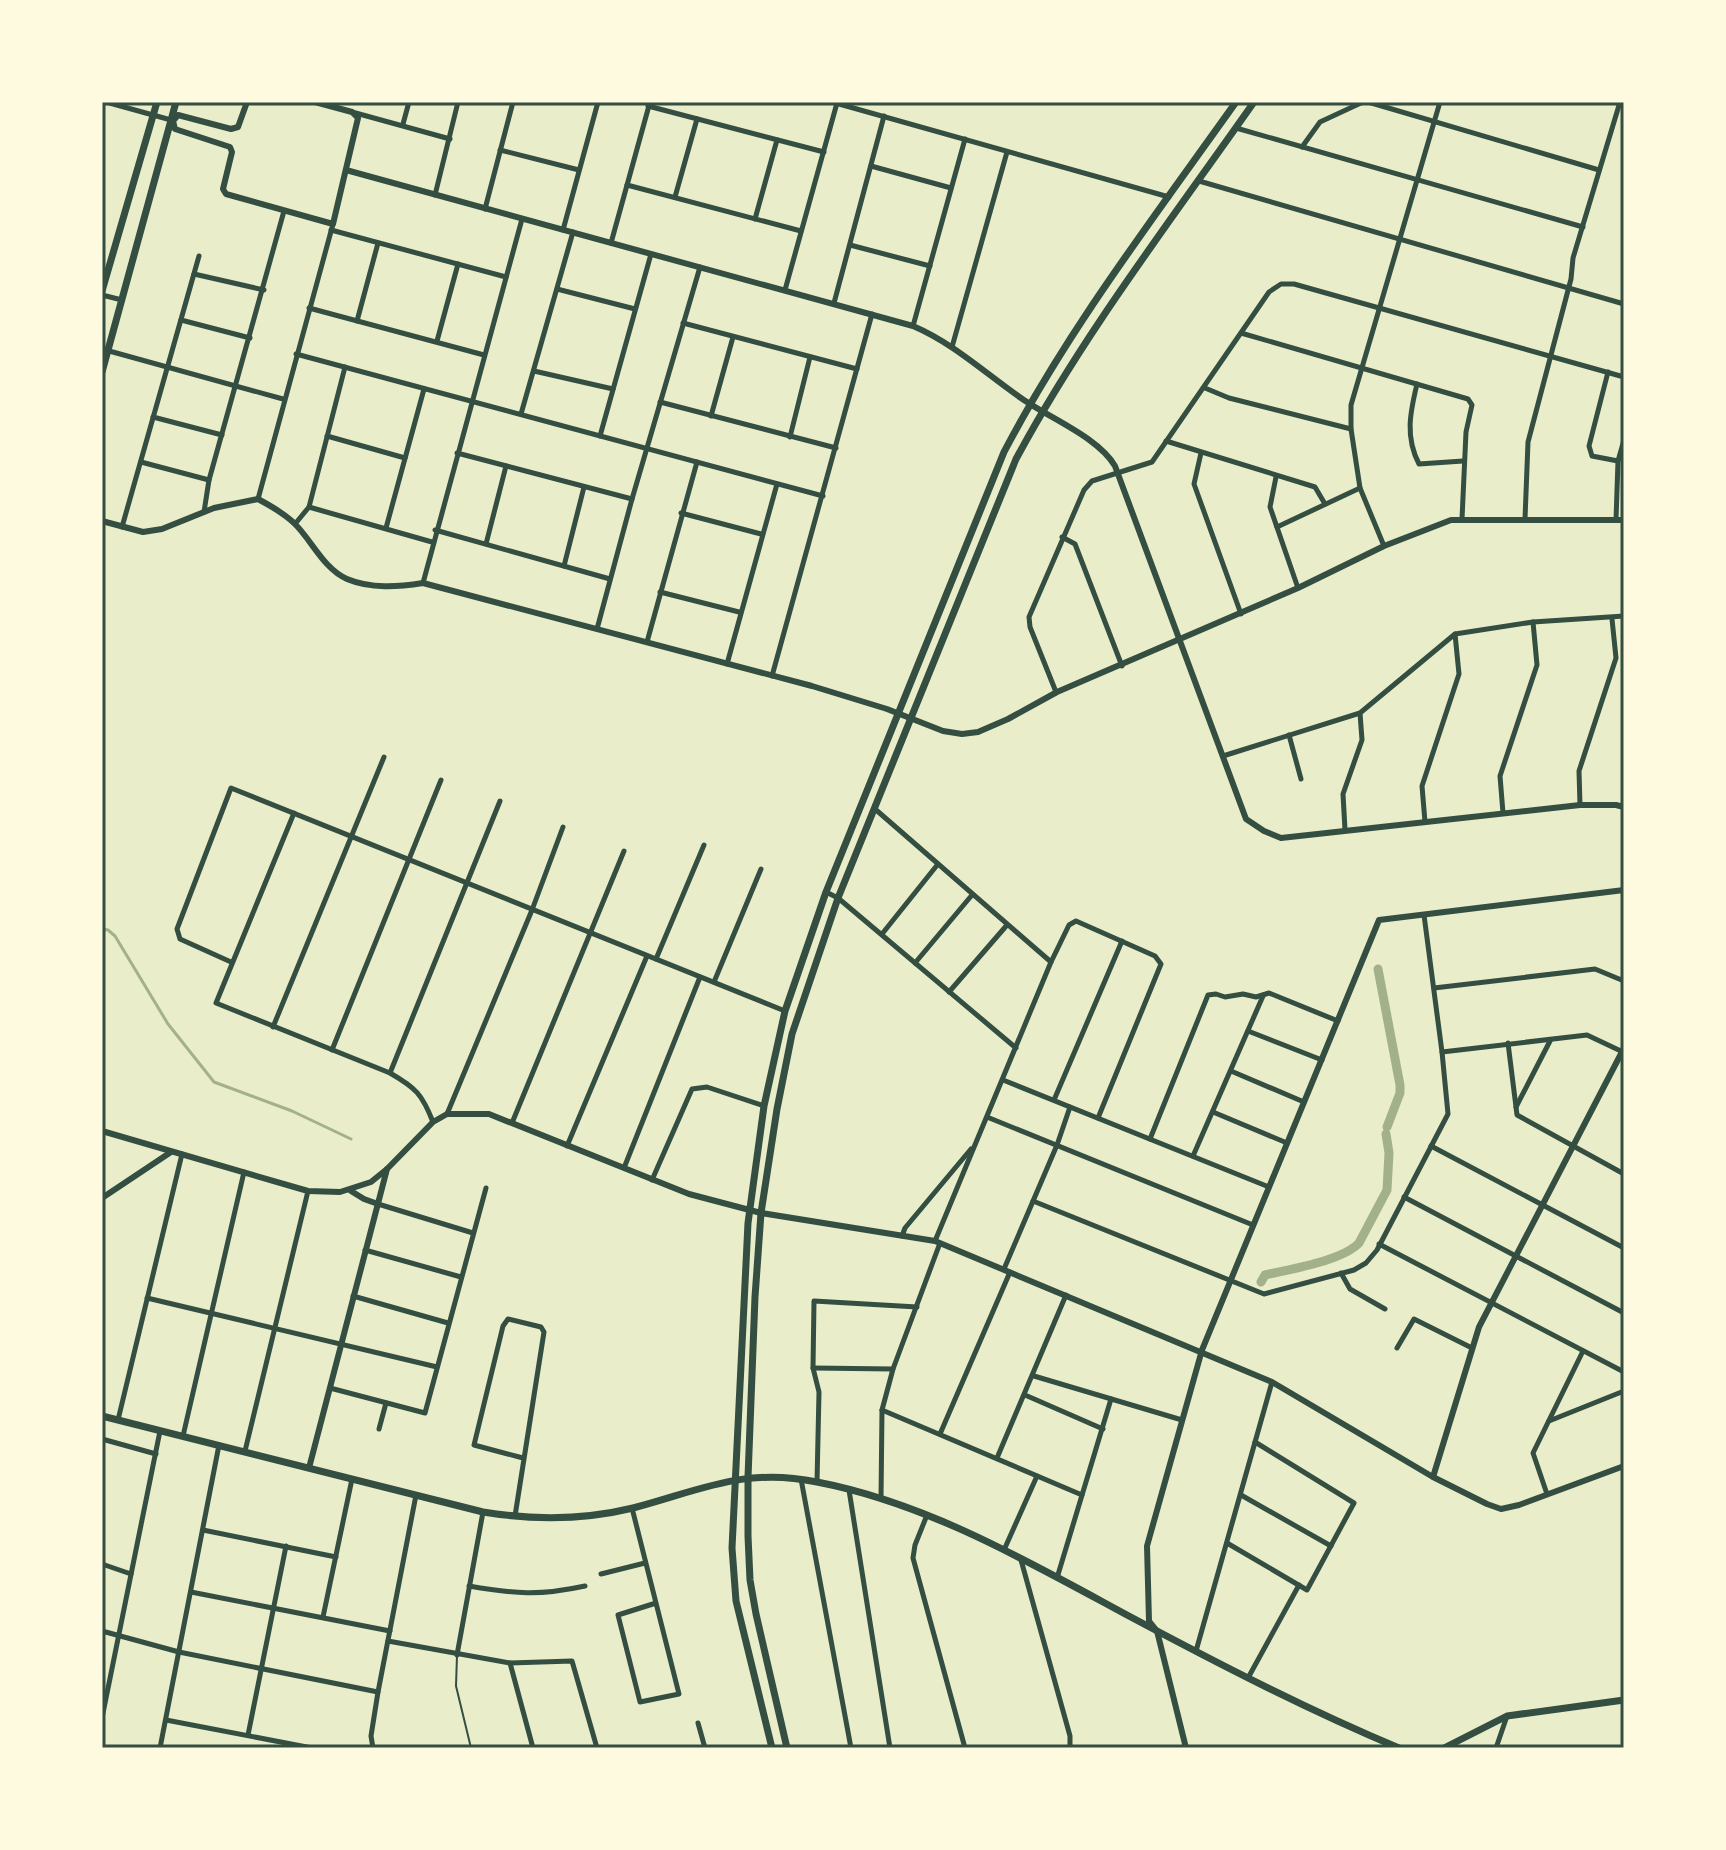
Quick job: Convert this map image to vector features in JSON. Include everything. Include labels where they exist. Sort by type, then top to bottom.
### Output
[{"type":"main road","points":[[102,293],[157,102]]},
{"type":"main road","points":[[102,372],[105,350],[122,300],[176,102]]},
{"type":"main road","points":[[772,1748],[736,1601],[732,1548],[750,1210],[764,1106],[785,1011],[826,892],[1004,452],[1072,334],[1236,102]]},
{"type":"main road","points":[[787,1748],[753,1597],[748,1477],[761,1213],[792,1034],[838,898],[1016,459],[1041,412],[1087,340],[1254,102]]},
{"type":"main road","points":[[1229,112],[1242,120]]},
{"type":"main road","points":[[1158,213],[1171,220]]},
{"type":"main road","points":[[943,602],[956,606]]},
{"type":"main road","points":[[780,1030],[792,1034]]},
{"type":"main road","points":[[764,1106],[777,1109]]},
{"type":"main road","points":[[745,1296],[755,1297]]},
{"type":"main road","points":[[740,1368],[753,1369]]},
{"type":"main road","points":[[102,1416],[483,1512],[514,1517],[575,1517],[632,1508],[748,1477],[801,1479],[849,1490],[927,1515],[1021,1559],[1315,1713],[1399,1748]]},
{"type":"main road","points":[[1444,1748],[1507,1716],[1624,1700]]},
{"type":"street","points":[[106,102],[172,120],[182,115],[231,129],[242,122],[247,102]]},
{"type":"street","points":[[315,102],[450,139]]},
{"type":"street","points":[[403,125],[409,102]]},
{"type":"street","points":[[435,195],[458,102]]},
{"type":"street","points":[[485,209],[513,102]]},
{"type":"street","points":[[563,230],[598,102]]},
{"type":"street","points":[[785,290],[836,102],[1169,197]]},
{"type":"street","points":[[1302,147],[1320,122],[1366,102],[1599,170]]},
{"type":"street","points":[[1384,546],[1360,488],[1351,429],[1351,405],[1440,102]]},
{"type":"street","points":[[1525,519],[1528,442],[1583,227],[1620,103]]},
{"type":"street","points":[[611,243],[649,104],[824,152]]},
{"type":"street","points":[[258,499],[346,170],[358,118],[352,112]]},
{"type":"street","points":[[834,303],[884,116]]},
{"type":"street","points":[[675,197],[697,119]]},
{"type":"street","points":[[172,120],[175,129],[230,147],[232,152],[224,193],[378,243],[506,277]]},
{"type":"street","points":[[1236,128],[1583,227]]},
{"type":"street","points":[[913,326],[965,139]]},
{"type":"street","points":[[755,219],[777,140]]},
{"type":"street","points":[[500,150],[579,170]]},
{"type":"street","points":[[952,347],[1007,152]]},
{"type":"street","points":[[871,166],[951,188]]},
{"type":"street","points":[[346,170],[913,326],[952,347],[1029,404],[1101,448],[1118,472],[1246,819],[1264,831],[1281,838],[1580,805],[1624,807]]},
{"type":"street","points":[[1199,181],[1624,304]]},
{"type":"street","points":[[627,185],[801,231]]},
{"type":"street","points":[[204,512],[209,480],[238,386],[284,211]]},
{"type":"street","points":[[423,583],[522,219]]},
{"type":"street","points":[[521,414],[573,232]]},
{"type":"street","points":[[357,321],[378,243]]},
{"type":"street","points":[[850,245],[930,266]]},
{"type":"street","points":[[600,436],[651,254]]},
{"type":"street","points":[[122,527],[199,256]]},
{"type":"street","points":[[437,341],[458,264]]},
{"type":"street","points":[[597,629],[646,448],[700,267]]},
{"type":"street","points":[[194,274],[264,290]]},
{"type":"street","points":[[1057,692],[1030,627],[1029,617],[1084,490],[1092,481],[1152,462],[1269,292],[1286,283],[1624,377]]},
{"type":"street","points":[[557,289],[635,309]]},
{"type":"street","points":[[102,293],[122,300]]},
{"type":"street","points":[[309,308],[484,355]]},
{"type":"street","points":[[772,676],[872,313]]},
{"type":"street","points":[[181,320],[250,338]]},
{"type":"street","points":[[683,323],[857,369]]},
{"type":"street","points":[[1241,333],[1468,399],[1472,405],[1463,461],[1462,519]]},
{"type":"street","points":[[711,416],[733,337]]},
{"type":"street","points":[[105,350],[283,399]]},
{"type":"street","points":[[296,354],[823,496]]},
{"type":"street","points":[[790,437],[810,357]]},
{"type":"street","points":[[295,524],[309,507],[345,367]]},
{"type":"street","points":[[534,371],[613,389]]},
{"type":"street","points":[[1608,372],[1589,446],[1592,456],[1618,461]]},
{"type":"street","points":[[1417,384],[1409,417],[1411,449],[1419,464],[1463,461]]},
{"type":"street","points":[[1205,388],[1229,398],[1351,429]]},
{"type":"street","points":[[386,528],[424,389]]},
{"type":"street","points":[[660,402],[836,448]]},
{"type":"street","points":[[153,417],[222,435]]},
{"type":"street","points":[[327,436],[405,458]]},
{"type":"street","points":[[102,521],[143,532],[258,499],[295,524],[333,569],[346,579],[396,587],[423,583],[772,676],[911,717],[949,733],[970,734],[1008,719],[1057,692],[1241,614],[1384,546],[1451,520],[1620,520],[1618,461],[1624,440]]},
{"type":"street","points":[[1166,441],[1315,487],[1325,504]]},
{"type":"street","points":[[457,453],[632,499]]},
{"type":"street","points":[[1201,453],[1194,484],[1241,614]]},
{"type":"street","points":[[141,462],[209,480]]},
{"type":"street","points":[[647,642],[697,462]]},
{"type":"street","points":[[486,544],[506,466]]},
{"type":"street","points":[[1276,477],[1270,507],[1298,588]]},
{"type":"street","points":[[727,664],[777,484]]},
{"type":"street","points":[[564,566],[584,487]]},
{"type":"street","points":[[1277,527],[1360,488]]},
{"type":"street","points":[[309,507],[432,542]]},
{"type":"street","points":[[681,513],[761,534]]},
{"type":"street","points":[[435,530],[610,579]]},
{"type":"street","points":[[1062,537],[1075,544],[1122,666]]},
{"type":"street","points":[[660,592],[739,612]]},
{"type":"street","points":[[1223,756],[1360,713],[1455,634],[1533,622],[1624,616]]},
{"type":"street","points":[[1580,805],[1579,771],[1616,658],[1612,619]]},
{"type":"street","points":[[1503,813],[1500,776],[1537,665],[1533,622]]},
{"type":"street","points":[[1425,822],[1422,786],[1459,674],[1455,634]]},
{"type":"street","points":[[1345,830],[1343,794],[1362,740],[1360,713]]},
{"type":"street","points":[[1289,735],[1301,779]]},
{"type":"street","points":[[273,1027],[384,757]]},
{"type":"street","points":[[332,1050],[441,780]]},
{"type":"street","points":[[231,962],[180,939],[177,929],[231,788],[785,1011]]},
{"type":"street","points":[[390,1073],[500,801]]},
{"type":"street","points":[[874,808],[1051,962]]},
{"type":"street","points":[[294,813],[216,1003],[390,1073],[414,1086],[425,1101],[433,1122]]},
{"type":"street","points":[[447,1114],[563,827]]},
{"type":"street","points":[[656,959],[704,845]]},
{"type":"street","points":[[512,1123],[624,851]]},
{"type":"street","points":[[882,934],[938,864]]},
{"type":"street","points":[[714,983],[761,869]]},
{"type":"street","points":[[1186,1748],[1157,1631],[1149,1621],[1147,1546],[1202,1350],[1379,920],[1624,890]]},
{"type":"street","points":[[826,892],[882,934],[1016,1048]]},
{"type":"street","points":[[915,963],[972,895]]},
{"type":"street","points":[[1033,1201],[1264,1294],[1354,1270],[1366,1263],[1448,1114],[1424,915]]},
{"type":"street","points":[[881,1499],[882,1410],[893,1369],[976,1142],[1051,962],[1069,925],[1076,921],[1159,958],[1161,967],[1098,1118]]},
{"type":"street","points":[[949,992],[1007,925]]},
{"type":"street","points":[[1054,1100],[1122,941]]},
{"type":"street","points":[[567,1146],[647,956]]},
{"type":"street","points":[[1434,988],[1595,969],[1624,981]]},
{"type":"street","points":[[624,1169],[700,977]]},
{"type":"street","points":[[1150,1139],[1208,995],[1225,997],[1243,994],[1256,997],[1269,993],[1338,1021]]},
{"type":"street","points":[[1193,1156],[1263,994]]},
{"type":"street","points":[[1248,1031],[1322,1060]]},
{"type":"street","points":[[1433,1477],[1472,1348],[1491,1304],[1623,1051],[1587,1035],[1442,1052]]},
{"type":"street","points":[[1516,1108],[1550,1040]]},
{"type":"street","points":[[1508,1043],[1517,1115],[1624,1174]]},
{"type":"street","points":[[1231,1071],[1304,1102]]},
{"type":"street","points":[[1003,1080],[1269,1187]]},
{"type":"street","points":[[652,1180],[692,1089],[707,1087],[764,1106]]},
{"type":"street","points":[[940,1434],[1070,1107]]},
{"type":"street","points":[[1213,1112],[1287,1143]]},
{"type":"street","points":[[102,1133],[308,1191],[351,1191],[371,1182],[433,1122],[447,1114],[489,1114],[689,1194],[761,1213],[937,1242],[1202,1350],[1272,1382],[1433,1477],[1501,1509],[1624,1466]]},
{"type":"street","points":[[987,1117],[1253,1225]]},
{"type":"street","points":[[902,1236],[905,1228],[976,1142]]},
{"type":"street","points":[[1431,1146],[1624,1248]]},
{"type":"street","points":[[102,1198],[171,1152]]},
{"type":"street","points":[[118,1420],[182,1154]]},
{"type":"street","points":[[309,1468],[387,1169]]},
{"type":"street","points":[[183,1436],[244,1172]]},
{"type":"street","points":[[329,1388],[425,1413],[486,1188]]},
{"type":"street","points":[[245,1451],[308,1191]]},
{"type":"street","points":[[351,1191],[378,1204],[473,1233]]},
{"type":"street","points":[[1404,1197],[1624,1313]]},
{"type":"street","points":[[1379,1244],[1624,1372]]},
{"type":"street","points":[[365,1250],[461,1277]]},
{"type":"street","points":[[1341,1273],[1350,1289],[1385,1309]]},
{"type":"street","points":[[997,1458],[1066,1295]]},
{"type":"street","points":[[352,1296],[448,1323]]},
{"type":"street","points":[[147,1298],[437,1367]]},
{"type":"street","points":[[817,1482],[819,1392],[813,1368],[814,1301],[917,1307]]},
{"type":"street","points":[[514,1517],[544,1332],[541,1327],[508,1319],[503,1326],[474,1445],[523,1458]]},
{"type":"street","points":[[1397,1348],[1414,1319],[1472,1348]]},
{"type":"street","points":[[1547,1494],[1533,1453],[1583,1351]]},
{"type":"street","points":[[813,1368],[893,1369]]},
{"type":"street","points":[[1034,1376],[1182,1420]]},
{"type":"street","points":[[1196,1651],[1272,1382]]},
{"type":"street","points":[[1548,1422],[1624,1391]]},
{"type":"street","points":[[1025,1395],[1103,1429]]},
{"type":"street","points":[[1057,1578],[1111,1399]]},
{"type":"street","points":[[379,1429],[386,1403]]},
{"type":"street","points":[[882,1410],[1082,1495]]},
{"type":"street","points":[[102,1718],[160,1431]]},
{"type":"street","points":[[102,1439],[156,1454]]},
{"type":"street","points":[[1227,1543],[1307,1590],[1354,1503],[1255,1442]]},
{"type":"street","points":[[160,1748],[219,1445]]},
{"type":"street","points":[[1003,1551],[1037,1476]]},
{"type":"street","points":[[323,1617],[352,1479]]},
{"type":"street","points":[[801,1479],[851,1748]]},
{"type":"street","points":[[849,1490],[890,1748]]},
{"type":"street","points":[[373,1748],[371,1736],[378,1692],[416,1495]]},
{"type":"street","points":[[1241,1495],[1331,1546]]},
{"type":"street","points":[[632,1508],[679,1694],[640,1702],[618,1615],[656,1603]]},
{"type":"street","points":[[457,1655],[483,1512]]},
{"type":"street","points":[[927,1515],[913,1558],[965,1748]]},
{"type":"street","points":[[203,1530],[336,1557]]},
{"type":"street","points":[[248,1735],[286,1546]]},
{"type":"street","points":[[1021,1559],[1070,1736],[1070,1748]]},
{"type":"street","points":[[601,1574],[645,1563]]},
{"type":"street","points":[[102,1564],[131,1574]]},
{"type":"street","points":[[1248,1679],[1299,1585]]},
{"type":"street","points":[[469,1586],[516,1595],[552,1594],[585,1586]]},
{"type":"street","points":[[191,1592],[390,1631]]},
{"type":"street","points":[[102,1631],[179,1652],[378,1692]]},
{"type":"street","points":[[388,1641],[510,1663],[572,1661],[597,1748]]},
{"type":"street","points":[[510,1663],[533,1748]]},
{"type":"street","points":[[1496,1748],[1507,1716]]},
{"type":"street","points":[[166,1720],[312,1748]]},
{"type":"street","points":[[698,1723],[705,1748]]},
{"type":"lane","points":[[457,1655],[456,1686],[471,1748]]},
{"type":"waterway","points":[[102,929],[115,936],[168,1024],[214,1082],[292,1111],[351,1139]]},
{"type":"waterway","points":[[1378,969],[1400,1085],[1387,1127]]},
{"type":"waterway","points":[[1261,1282],[1265,1275],[1341,1255],[1359,1243],[1387,1190],[1389,1153],[1386,1134]]}]
